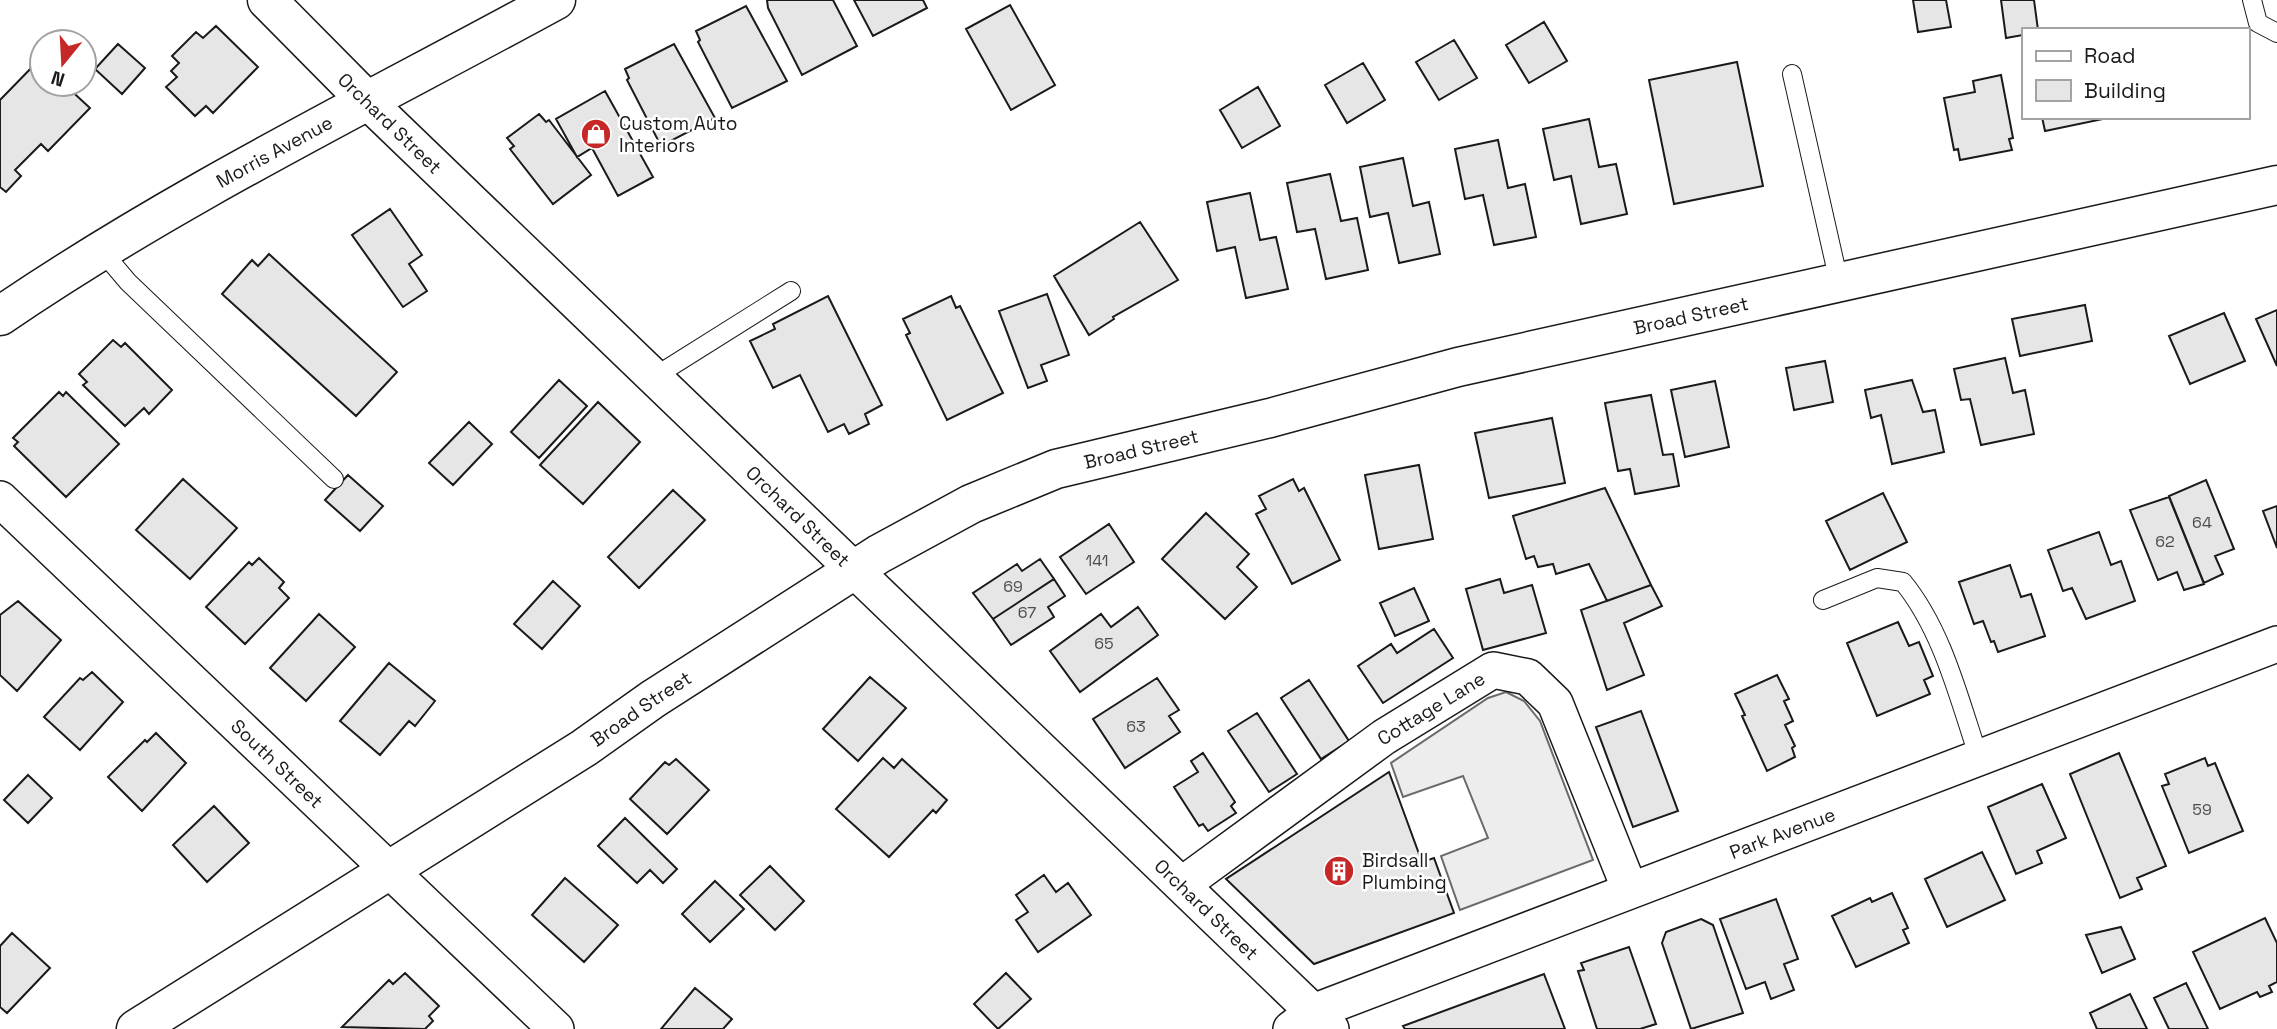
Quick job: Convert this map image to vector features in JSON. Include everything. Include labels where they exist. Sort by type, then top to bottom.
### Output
[{"type":"main road","name":"Orchard Street","points":[[267,0],[368,102]]},
{"type":"main road","name":"Morris Avenue","points":[[0,316],[101,250],[556,0]]},
{"type":"main road","name":"Broad Street","points":[[136,1029],[584,748],[653,699],[854,569],[971,504],[1056,468],[1270,418],[1458,367],[2277,185]]},
{"type":"street","name":"Orchard Street","points":[[368,102],[1183,884],[1312,1023]]},
{"type":"street","name":"South Street","points":[[0,499],[556,1029]]},
{"type":"street","name":"Park Avenue","points":[[1312,1023],[1630,890],[2277,644]]},
{"type":"street","name":"Cottage Lane","points":[[1183,884],[1384,737],[1493,670],[1528,677],[1555,703],[1630,890]]},
{"type":"lane","points":[[2252,0],[2258,23],[2277,33]]},
{"type":"lane","points":[[1792,74],[1839,282]]},
{"type":"lane","points":[[101,250],[128,282],[334,479]]},
{"type":"lane","points":[[654,377],[791,290]]},
{"type":"lane","points":[[1823,600],[1877,578],[1903,582],[1918,600],[1934,630],[1979,758]]},
{"type":"shaded area","points":[[1506,692],[1524,701],[1540,721],[1593,860],[1460,910],[1441,856],[1488,838],[1463,776],[1403,797],[1391,763],[1488,698]]},
{"type":"building","points":[[767,0],[833,0],[857,46],[802,75],[768,8]]},
{"type":"building","points":[[854,0],[923,0],[927,8],[873,36]]},
{"type":"building","points":[[1913,0],[1946,0],[1951,27],[1918,32]]},
{"type":"building","points":[[2001,0],[2034,0],[2038,28],[2022,28],[2022,35],[2006,38]]},
{"type":"building","points":[[1010,5],[1055,85],[1011,110],[966,29]]},
{"type":"building","points":[[746,6],[787,81],[732,108],[698,42],[700,40],[696,31]]},
{"type":"building","points":[[1544,22],[1567,61],[1529,83],[1506,45]]},
{"type":"building","points":[[216,26],[258,67],[213,113],[206,106],[195,116],[166,87],[177,77],[171,71],[179,63],[172,56],[196,32],[203,38]]},
{"type":"building","points":[[1454,40],[1477,78],[1439,100],[1416,62]]},
{"type":"building","points":[[118,44],[145,68],[122,94],[98,72],[98,66]]},
{"type":"building","points":[[674,44],[715,118],[661,146],[627,80],[629,78],[625,69]]},
{"type":"building","points":[[1737,62],[1763,186],[1674,204],[1649,80]]},
{"type":"building","points":[[1363,63],[1385,100],[1347,123],[1325,85]]},
{"type":"building","points":[[28,71],[28,98],[79,98],[90,108],[48,151],[41,144],[15,170],[21,176],[6,192],[0,187],[0,100]]},
{"type":"building","points":[[2001,75],[2013,138],[2009,139],[2012,150],[1960,160],[1958,149],[1954,150],[1944,98],[1975,92],[1973,81]]},
{"type":"building","points":[[1258,87],[1280,126],[1242,148],[1220,110]]},
{"type":"building","name":"Custom Auto Interiors","points":[[605,91],[653,177],[618,196],[592,148],[577,157],[556,119]]},
{"type":"building","points":[[539,114],[546,122],[549,120],[591,175],[553,204],[510,149],[514,146],[507,138]]},
{"type":"building","points":[[1589,119],[1599,167],[1616,164],[1627,214],[1581,224],[1571,176],[1554,180],[1543,129]]},
{"type":"building","points":[[2042,119],[2103,119],[2045,131]]},
{"type":"building","points":[[1498,140],[1508,188],[1525,184],[1536,237],[1494,245],[1483,195],[1465,199],[1455,149]]},
{"type":"building","points":[[1403,158],[1413,206],[1429,202],[1440,254],[1399,263],[1388,213],[1370,217],[1360,167]]},
{"type":"building","points":[[1330,174],[1341,221],[1357,218],[1368,270],[1326,279],[1315,229],[1297,232],[1287,183]]},
{"type":"building","points":[[1250,193],[1260,240],[1276,237],[1288,289],[1246,298],[1235,247],[1217,251],[1207,202]]},
{"type":"building","points":[[390,209],[422,255],[409,264],[427,291],[403,307],[352,235]]},
{"type":"building","points":[[1140,222],[1178,280],[1113,317],[1114,319],[1089,335],[1054,276]]},
{"type":"building","points":[[269,254],[397,372],[356,416],[222,294],[252,260],[258,266]]},
{"type":"building","points":[[1047,294],[1069,355],[1041,365],[1047,381],[1028,388],[999,311]]},
{"type":"building","points":[[828,296],[882,405],[865,414],[869,424],[849,434],[844,424],[828,432],[800,375],[773,388],[750,341],[775,329],[773,324]]},
{"type":"building","points":[[951,296],[956,308],[960,306],[1003,393],[947,420],[906,335],[910,333],[903,319]]},
{"type":"building","points":[[2085,305],[2092,341],[2020,356],[2012,319]]},
{"type":"building","points":[[2277,310],[2277,366],[2256,319]]},
{"type":"building","points":[[2224,313],[2245,361],[2190,384],[2169,336]]},
{"type":"building","points":[[113,340],[121,347],[125,343],[172,390],[149,414],[144,408],[125,426],[83,385],[87,382],[79,374]]},
{"type":"building","points":[[2005,358],[2013,393],[2025,390],[2034,434],[1981,445],[1970,399],[1961,400],[1954,369]]},
{"type":"building","points":[[1825,361],[1833,402],[1794,410],[1786,368]]},
{"type":"building","points":[[559,380],[587,406],[539,458],[511,432]]},
{"type":"building","points":[[1912,380],[1923,412],[1935,410],[1944,452],[1892,464],[1881,415],[1871,418],[1865,390]]},
{"type":"building","points":[[1715,381],[1729,447],[1685,457],[1671,390]]},
{"type":"building","points":[[59,392],[63,396],[66,392],[119,444],[66,497],[14,446],[18,442],[13,438]]},
{"type":"building","points":[[1651,395],[1663,455],[1673,454],[1679,486],[1635,494],[1630,469],[1618,471],[1605,403]]},
{"type":"building","points":[[598,402],[640,442],[583,504],[540,465]]},
{"type":"building","points":[[1552,418],[1565,483],[1489,498],[1475,433]]},
{"type":"building","points":[[469,422],[492,444],[453,485],[429,463]]},
{"type":"building","points":[[1419,465],[1433,539],[1379,549],[1365,475]]},
{"type":"building","points":[[348,475],[383,506],[360,531],[325,500]]},
{"type":"building","points":[[183,479],[237,528],[190,579],[136,530]]},
{"type":"building","points":[[1293,479],[1299,491],[1304,488],[1340,560],[1292,584],[1256,514],[1266,509],[1259,496]]},
{"type":"building","points":[[2206,480],[2234,549],[2215,556],[2223,574],[2204,583],[2169,496]]},
{"type":"building","points":[[1605,488],[1651,585],[1607,601],[1589,564],[1556,574],[1553,564],[1538,567],[1534,556],[1526,559],[1513,516]]},
{"type":"building","points":[[673,490],[705,520],[639,588],[608,557]]},
{"type":"building","points":[[1883,493],[1907,542],[1850,570],[1826,521]]},
{"type":"building","points":[[2169,497],[2204,584],[2184,590],[2177,572],[2158,580],[2130,510]]},
{"type":"building","points":[[2277,506],[2277,548],[2263,511]]},
{"type":"building","points":[[1206,513],[1249,554],[1237,567],[1257,587],[1225,619],[1162,559]]},
{"type":"building","points":[[1109,524],[1134,562],[1086,594],[1060,557]]},
{"type":"building","points":[[2099,532],[2111,565],[2121,561],[2135,601],[2086,619],[2072,588],[2063,591],[2048,550]]},
{"type":"building","points":[[259,558],[284,582],[279,588],[289,598],[245,644],[206,607],[249,562],[252,565]]},
{"type":"building","points":[[1040,559],[1054,579],[993,619],[973,593],[1017,564],[1022,571]]},
{"type":"building","points":[[2010,565],[2021,597],[2031,594],[2045,636],[1998,652],[1983,621],[1974,624],[1959,582]]},
{"type":"building","points":[[1054,579],[1065,596],[1048,607],[1054,617],[1011,645],[993,619]]},
{"type":"building","points":[[1500,579],[1504,593],[1532,585],[1546,633],[1483,650],[1466,589]]},
{"type":"building","points":[[553,581],[580,606],[542,649],[514,624]]},
{"type":"building","points":[[1651,585],[1662,606],[1624,623],[1644,675],[1607,690],[1581,610]]},
{"type":"building","points":[[1414,588],[1429,621],[1395,636],[1380,603]]},
{"type":"building","points":[[18,601],[61,640],[17,691],[0,675],[0,615]]},
{"type":"building","points":[[1138,607],[1158,635],[1080,692],[1050,651],[1101,614],[1111,627]]},
{"type":"building","points":[[319,614],[355,647],[306,701],[270,668]]},
{"type":"building","points":[[1898,622],[1909,646],[1919,642],[1933,676],[1924,680],[1930,694],[1877,716],[1847,643]]},
{"type":"building","points":[[1434,629],[1453,658],[1383,703],[1358,666],[1391,644],[1397,653]]},
{"type":"building","points":[[389,663],[435,701],[415,726],[409,721],[380,755],[340,721]]},
{"type":"building","points":[[92,672],[123,702],[80,750],[44,717],[80,678],[83,680]]},
{"type":"building","points":[[1777,675],[1789,699],[1784,701],[1793,721],[1785,725],[1795,746],[1792,748],[1795,757],[1767,771],[1735,694]]},
{"type":"building","points":[[870,677],[906,708],[858,761],[823,729]]},
{"type":"building","points":[[1157,678],[1179,710],[1169,716],[1180,732],[1125,768],[1093,719]]},
{"type":"building","points":[[1309,680],[1349,741],[1321,759],[1281,698]]},
{"type":"building","points":[[1641,711],[1678,811],[1633,827],[1596,727]]},
{"type":"building","points":[[1257,713],[1297,774],[1269,792],[1228,731]]},
{"type":"building","points":[[156,733],[186,763],[142,811],[108,777],[145,740],[147,742]]},
{"type":"building","points":[[1203,753],[1235,802],[1231,806],[1236,813],[1208,831],[1203,824],[1199,826],[1174,787],[1198,772],[1191,761]]},
{"type":"building","points":[[2119,753],[2166,866],[2137,878],[2142,889],[2120,898],[2070,774]]},
{"type":"building","points":[[883,758],[894,768],[902,759],[947,800],[936,813],[933,810],[889,857],[836,809]]},
{"type":"building","points":[[2205,758],[2208,766],[2215,763],[2243,831],[2189,853],[2162,786],[2169,784],[2165,774]]},
{"type":"building","points":[[676,759],[709,790],[667,834],[630,799],[665,762],[669,765]]},
{"type":"building","name":"Birdsall Plumbing","points":[[1389,772],[1422,862],[1434,858],[1454,913],[1314,964],[1226,879]]},
{"type":"building","points":[[28,775],[52,798],[28,823],[4,800]]},
{"type":"building","points":[[2042,784],[2066,838],[2037,851],[2042,863],[2016,874],[1988,807]]},
{"type":"building","points":[[214,806],[249,843],[207,882],[173,845]]},
{"type":"building","points":[[625,818],[677,869],[663,883],[650,870],[637,883],[598,846]]},
{"type":"building","points":[[1982,852],[2005,900],[1947,927],[1925,879]]},
{"type":"building","points":[[770,866],[804,901],[775,930],[740,895]]},
{"type":"building","points":[[1044,875],[1056,892],[1068,883],[1091,915],[1038,952],[1016,920],[1028,912],[1016,895]]},
{"type":"building","points":[[565,878],[618,925],[584,962],[532,915]]},
{"type":"building","points":[[715,881],[744,909],[710,942],[682,914]]},
{"type":"building","points":[[1892,893],[1908,928],[1903,930],[1909,943],[1856,967],[1832,916],[1870,898],[1872,902]]},
{"type":"building","points":[[1776,899],[1798,959],[1784,964],[1794,990],[1771,999],[1765,982],[1746,989],[1720,919]]},
{"type":"building","points":[[2265,918],[2277,943],[2277,982],[2269,986],[2272,992],[2260,997],[2257,992],[2220,1009],[2193,952]]},
{"type":"building","points":[[1701,919],[1713,925],[1743,1013],[1691,1029],[1662,943],[1666,932]]},
{"type":"building","points":[[2121,927],[2135,959],[2102,973],[2086,935]]},
{"type":"building","points":[[12,933],[50,968],[7,1013],[0,1007],[0,946]]},
{"type":"building","points":[[1629,947],[1656,1024],[1640,1029],[1597,1029],[1578,971],[1584,970],[1581,963]]},
{"type":"building","points":[[405,973],[439,1006],[429,1016],[433,1021],[425,1029],[342,1027],[389,980],[393,984]]},
{"type":"building","points":[[1006,973],[1031,999],[998,1029],[974,1004]]},
{"type":"building","points":[[1544,974],[1565,1029],[1405,1029],[1403,1026]]},
{"type":"building","points":[[2186,983],[2208,1029],[2169,1029],[2154,998]]},
{"type":"building","points":[[695,988],[732,1019],[723,1029],[661,1029]]},
{"type":"building","points":[[2130,994],[2147,1029],[2097,1029],[2090,1013]]},
{"type":"place","name":"Custom Auto Interiors","points":[[596,134]]},
{"type":"place","name":"Birdsall Plumbing","points":[[1339,871]]}]
